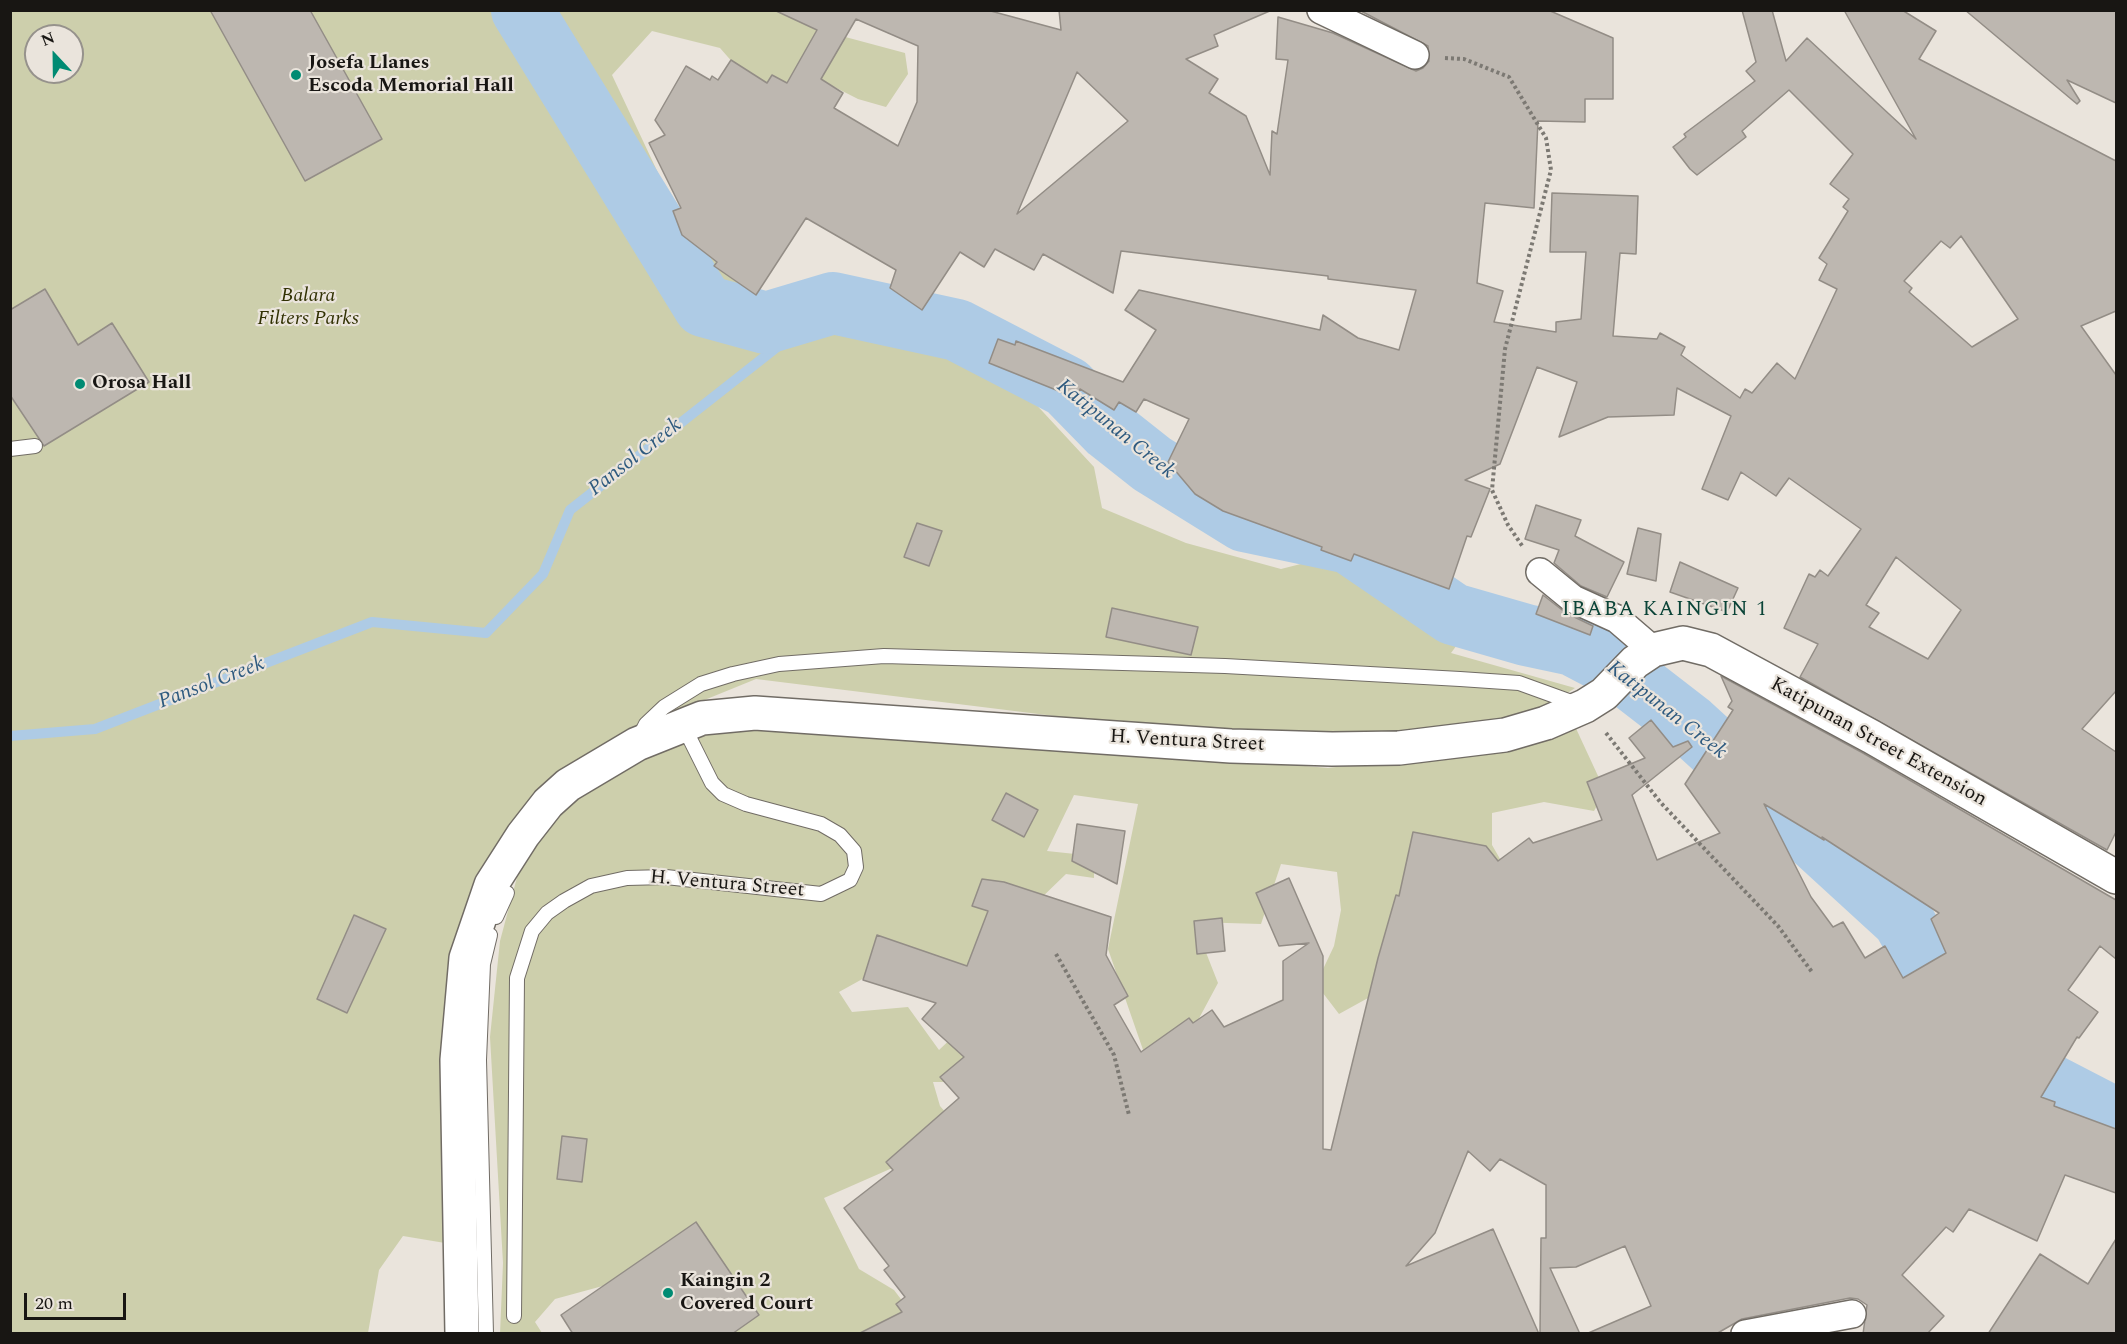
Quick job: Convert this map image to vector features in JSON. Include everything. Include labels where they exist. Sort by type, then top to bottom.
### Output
[{"type":"street","points":[[1321,10],[1415,55]]},
{"type":"street","points":[[1540,573],[1573,598],[1617,619],[1644,656]]},
{"type":"street","name":"Katipunan Street Extension","points":[[1644,656],[1683,643],[1711,650],[1872,737],[2116,877]]},
{"type":"street","name":"H. Ventura Street","points":[[462,1334],[457,1060],[466,958],[491,885],[523,835],[548,803],[568,785],[637,744],[683,725],[728,714],[756,713],[1231,746],[1332,749],[1400,748],[1504,735],[1546,723],[1594,700],[1644,656]]},
{"type":"street","points":[[1745,1334],[1852,1314]]},
{"type":"lane","points":[[10,449],[35,446]]},
{"type":"lane","points":[[637,744],[646,724],[664,707],[701,684],[779,664],[884,656],[1225,666],[1460,679],[1519,683],[1594,700]]},
{"type":"lane","name":"H. Ventura Street","points":[[514,1316],[517,978],[532,931],[547,913],[564,901],[591,886],[627,878],[666,877],[821,894],[838,888],[850,880],[856,867],[854,851],[840,835],[821,824],[746,804],[723,794],[712,783],[683,725]]},
{"type":"lane","points":[[486,1334],[479,1060],[483,964],[491,929],[507,893]]},
{"type":"path","points":[[1415,55],[1464,59],[1509,77],[1546,138],[1551,170],[1505,349],[1492,490],[1508,525],[1540,573]]},
{"type":"path","points":[[1594,700],[1661,803],[1778,926],[1812,972]]},
{"type":"path","points":[[1056,954],[1114,1055],[1129,1115]]},
{"type":"green space","name":"Balara Filters Parks","points":[[780,10],[823,31],[905,53],[908,74],[886,107],[858,99],[807,73],[788,103],[749,81],[720,48],[652,31],[612,75],[675,209],[738,259],[759,292],[824,288],[1019,386],[1094,467],[1102,508],[1186,543],[1281,569],[1340,554],[1465,634],[1451,653],[1575,688],[1544,709],[1514,720],[1324,739],[1184,732],[756,679],[621,734],[601,746],[539,795],[507,829],[475,877],[453,944],[446,1011],[445,1243],[403,1236],[379,1270],[368,1333],[11,1333],[10,11]]},
{"type":"green space","points":[[1573,722],[1605,791],[1594,811],[1544,802],[1492,813],[1492,845],[1522,897],[1397,982],[1339,1014],[1316,984],[1334,946],[1341,910],[1337,872],[1281,864],[1261,924],[1194,922],[1218,983],[1189,1037],[1149,1067],[1108,949],[1138,804],[1074,795],[1047,851],[1094,856],[1094,878],[1066,874],[1036,903],[990,973],[880,939],[866,977],[839,992],[852,1012],[908,1007],[939,1050],[979,1012],[960,1082],[933,1082],[940,1106],[960,1129],[924,1169],[890,1169],[824,1198],[859,1269],[894,1290],[913,1315],[870,1333],[718,1333],[621,1281],[555,1299],[535,1322],[542,1333],[500,1334],[503,1263],[490,1037],[500,941],[520,866],[567,802],[637,757],[736,724],[848,725],[1328,768],[1469,751]]},
{"type":"building","name":"Josefa Llanes Escoda Memorial Hall","points":[[210,10],[310,10],[382,139],[305,181]]},
{"type":"building","points":[[774,10],[987,10],[1061,30],[1059,10],[1272,10],[1214,35],[1218,46],[1186,59],[1218,79],[1209,93],[1246,116],[1270,175],[1272,131],[1277,134],[1288,60],[1276,59],[1278,17],[1333,33],[1416,71],[1423,68],[1429,61],[1428,46],[1359,10],[1548,10],[1613,38],[1613,99],[1585,99],[1585,122],[1538,121],[1534,208],[1485,203],[1477,283],[1503,291],[1494,322],[1556,332],[1556,322],[1581,319],[1586,252],[1550,252],[1552,193],[1638,196],[1636,254],[1620,253],[1613,336],[1657,339],[1660,333],[1685,347],[1681,355],[1740,398],[1745,389],[1752,393],[1777,363],[1795,379],[1837,289],[1819,280],[1827,264],[1819,258],[1848,211],[1843,207],[1849,199],[1830,184],[1853,154],[1789,90],[1742,131],[1746,137],[1697,175],[1673,147],[1686,137],[1684,134],[1755,81],[1746,71],[1756,62],[1742,10],[1772,10],[1786,61],[1807,38],[1916,139],[1844,10],[1902,10],[1936,31],[1919,59],[2116,161],[2116,311],[2081,326],[2116,375],[2116,691],[2082,729],[2116,752],[2116,832],[2107,850],[1800,677],[1818,644],[1784,628],[1809,574],[1815,577],[1820,570],[1828,576],[1861,529],[1789,478],[1776,496],[1741,472],[1728,500],[1702,489],[1731,416],[1677,388],[1674,415],[1608,417],[1559,437],[1577,382],[1537,367],[1500,464],[1465,480],[1490,489],[1471,537],[1467,536],[1449,589],[1354,554],[1351,561],[1321,550],[1322,547],[1223,511],[1195,494],[1168,462],[1189,419],[1144,399],[1136,412],[1119,402],[1114,410],[1080,389],[1076,398],[989,363],[998,339],[1015,345],[1016,341],[1123,382],[1156,330],[1125,310],[1139,290],[1320,330],[1323,315],[1358,338],[1399,350],[1416,290],[1328,279],[1328,276],[1121,251],[1113,293],[1043,254],[1034,270],[995,249],[984,267],[960,252],[922,310],[890,288],[896,270],[806,218],[756,295],[714,266],[717,262],[682,235],[673,211],[681,208],[649,143],[665,135],[655,120],[686,66],[710,80],[712,76],[718,80],[731,60],[767,83],[772,75],[787,83],[817,30]],"holes":[[[856,19],[918,46],[917,102],[898,146],[834,108],[843,93],[821,79]],[[1077,72],[1128,121],[1017,214]],[[1961,236],[2018,319],[1972,347],[1909,292],[1912,288],[1904,281],[1941,241],[1950,248]],[[1896,557],[1961,610],[1928,659],[1869,627],[1879,613],[1866,605]]]},
{"type":"building","points":[[1965,10],[2116,10],[2116,103],[2067,80],[2080,101],[2077,104]]},
{"type":"building","name":"Orosa Hall","points":[[45,289],[78,345],[112,323],[149,382],[44,446],[10,395],[10,310]]},
{"type":"building","points":[[1536,505],[1581,520],[1575,536],[1624,562],[1607,597],[1581,586],[1554,563],[1559,550],[1525,539]]},
{"type":"building","points":[[917,523],[942,531],[929,566],[904,557]]},
{"type":"building","points":[[1638,528],[1661,534],[1656,581],[1627,574]]},
{"type":"building","points":[[1680,562],[1738,588],[1727,612],[1670,592]]},
{"type":"building","points":[[1543,595],[1566,613],[1593,626],[1590,635],[1536,614]]},
{"type":"building","points":[[1112,608],[1198,627],[1191,655],[1106,637]]},
{"type":"building","points":[[1721,676],[1863,753],[2116,900],[2116,959],[2100,946],[2068,990],[2098,1012],[2079,1038],[2077,1037],[2041,1097],[2055,1102],[2054,1106],[2116,1129],[2116,1193],[2065,1175],[2037,1241],[1969,1209],[1953,1232],[1946,1227],[1902,1275],[1944,1316],[1927,1334],[1863,1334],[1867,1305],[1858,1299],[1850,1298],[1742,1319],[1716,1334],[1586,1334],[1651,1306],[1625,1246],[1576,1267],[1550,1268],[1580,1334],[1540,1334],[1541,1238],[1546,1238],[1546,1185],[1500,1159],[1490,1171],[1468,1151],[1435,1233],[1406,1266],[1493,1229],[1539,1334],[858,1334],[902,1312],[896,1304],[905,1297],[884,1270],[889,1266],[844,1208],[893,1170],[886,1162],[959,1098],[940,1077],[964,1057],[922,1019],[936,1003],[863,980],[877,935],[967,966],[988,911],[972,906],[982,879],[1004,882],[1111,917],[1106,955],[1128,996],[1114,1005],[1141,1052],[1189,1018],[1193,1023],[1212,1010],[1224,1027],[1283,1000],[1283,961],[1309,943],[1279,946],[1256,893],[1289,878],[1323,956],[1323,1149],[1331,1150],[1378,958],[1396,895],[1399,896],[1413,832],[1486,846],[1498,861],[1529,838],[1533,843],[1602,820],[1587,782],[1645,758],[1629,738],[1651,720],[1673,747],[1688,741],[1692,747],[1632,795],[1657,860],[1720,833],[1685,784],[1733,710],[1728,707],[1732,701]],"holes":[[[1764,804],[1824,840],[1822,837],[1939,913],[1931,919],[1946,953],[1903,978],[1885,946],[1865,958],[1843,922],[1833,927],[1811,897]]]},
{"type":"building","points":[[1006,793],[1038,810],[1024,837],[992,820]]},
{"type":"building","points":[[1077,824],[1125,831],[1117,884],[1072,861]]},
{"type":"building","points":[[354,915],[386,929],[347,1013],[317,999]]},
{"type":"building","points":[[1222,918],[1225,951],[1197,954],[1194,921]]},
{"type":"building","points":[[562,1136],[587,1139],[582,1182],[557,1179]]},
{"type":"building","name":"Kaingin 2 Covered Court","points":[[696,1222],[759,1315],[732,1334],[573,1334],[561,1315]]},
{"type":"building","points":[[2116,1239],[2116,1334],[1988,1334],[2040,1254],[2088,1284]]},
{"type":"waterway","name":"Katipunan Creek","points":[[522,10],[704,306],[766,323],[833,303],[957,330],[1067,387],[1109,430],[1152,464],[1244,521],[1349,543],[1453,614],[1526,635],[1573,645],[1615,667],[1690,725],[1903,920],[1975,1046],[2116,1119]]},
{"type":"waterway","name":"Pansol Creek","points":[[10,736],[95,729],[372,622],[486,633],[543,574],[570,510],[833,303]]},
{"type":"place","name":"Josefa Llanes Escoda Memorial Hall","points":[[296,75]]},
{"type":"place","name":"Orosa Hall","points":[[80,384]]},
{"type":"place","name":"Kaingin 2 Covered Court","points":[[668,1293]]},
{"type":"district","name":"IBABA KAINGIN 1","points":[[1665,611]]}]
